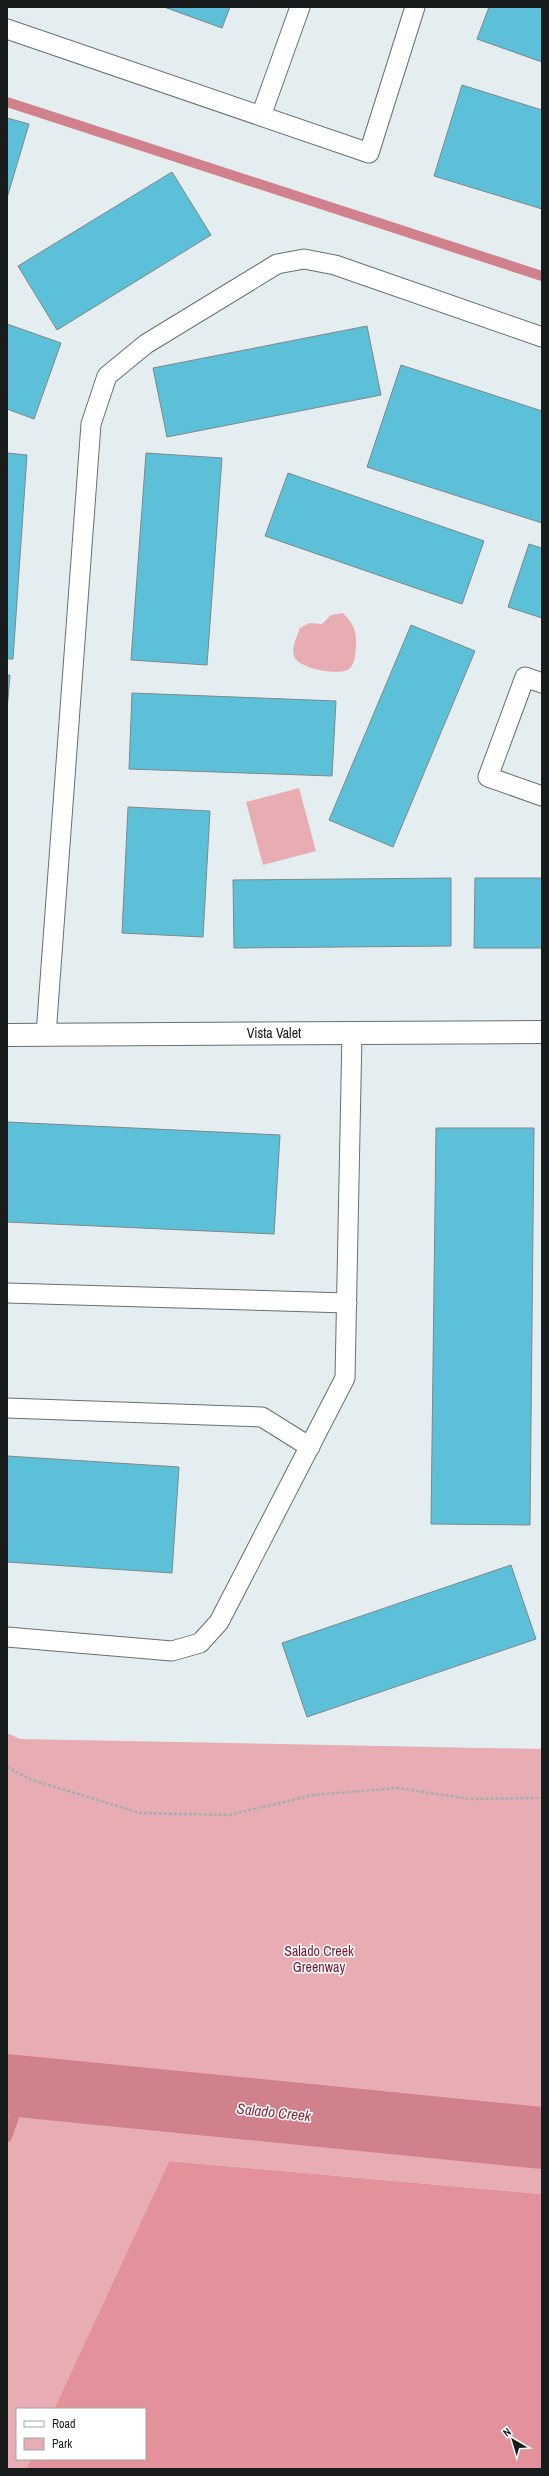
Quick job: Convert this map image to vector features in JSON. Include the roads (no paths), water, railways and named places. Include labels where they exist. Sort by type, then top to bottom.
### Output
[{"type":"street","name":"Vista Valet","points":[[7,1035],[542,1032]]},
{"type":"lane","points":[[261,116],[300,7]]},
{"type":"lane","points":[[7,29],[369,152],[415,7]]},
{"type":"lane","points":[[46,1035],[91,424],[107,376],[146,344],[277,264],[304,259],[335,265],[542,337]]},
{"type":"lane","points":[[542,683],[525,677],[488,777],[542,796]]},
{"type":"lane","points":[[7,1637],[172,1651],[200,1643],[219,1622],[345,1378],[352,1033]]},
{"type":"lane","points":[[7,1293],[347,1303]]},
{"type":"lane","points":[[7,1408],[262,1417],[310,1447]]},
{"type":"waterway","points":[[7,102],[542,276]]},
{"type":"waterway","name":"Salado Creek","points":[[7,2085],[542,2138]]},
{"type":"waterway","points":[[7,2137],[24,2088]]},
{"type":"park label","name":"Salado Creek Greenway","points":[[319,1960]]}]
